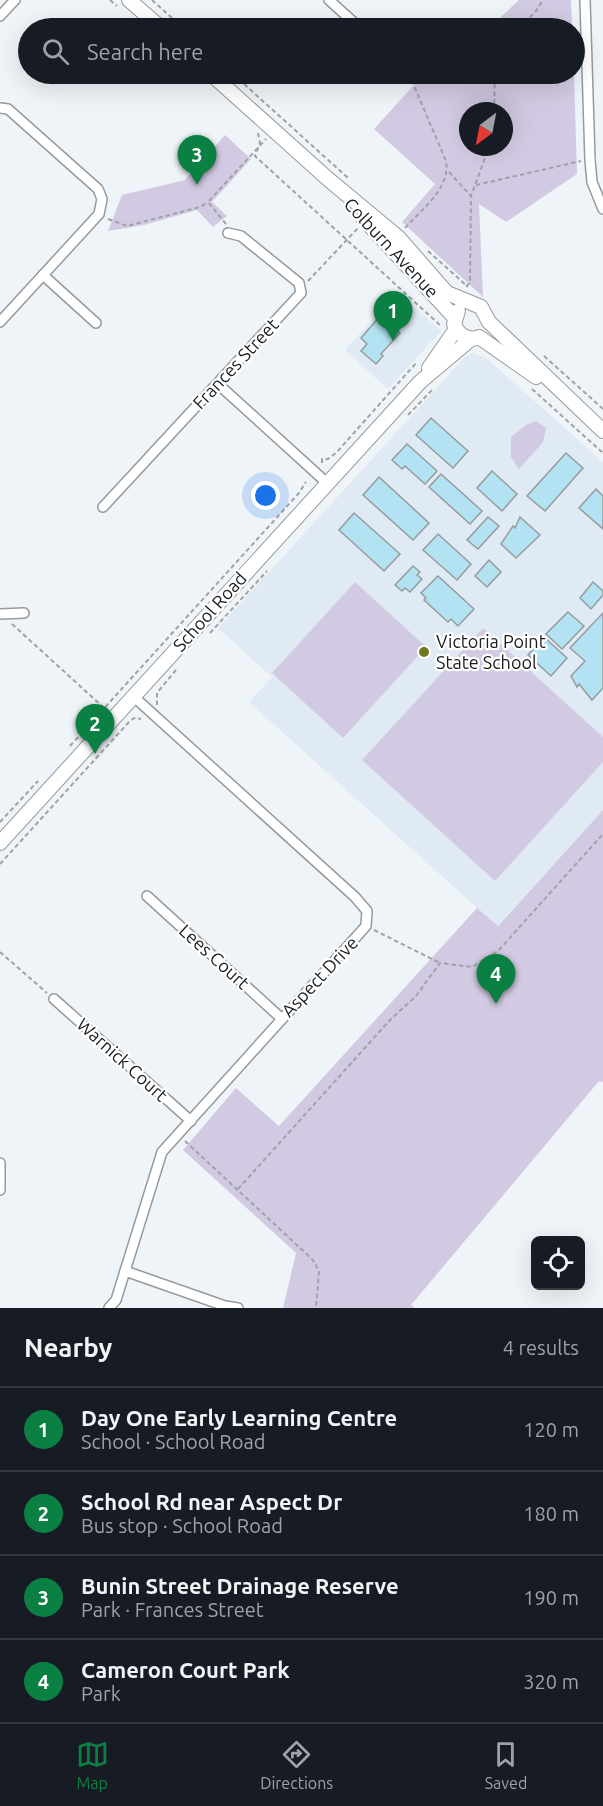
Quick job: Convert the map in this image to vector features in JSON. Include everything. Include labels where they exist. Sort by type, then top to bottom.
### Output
[{"type":"main road","points":[[129,0],[150,18]]},
{"type":"main road","name":"Colburn Avenue","points":[[222,84],[328,179],[399,238],[447,292],[470,304]]},
{"type":"main road","name":"Colburn Avenue","points":[[328,179],[462,336],[475,338],[565,396]]},
{"type":"main road","name":"Colburn Avenue","points":[[452,326],[460,309],[476,304],[486,311],[489,322],[603,431]]},
{"type":"main road","points":[[475,338],[486,331],[489,322]]},
{"type":"main road","name":"School Road","points":[[420,382],[452,326]]},
{"type":"main road","name":"School Road","points":[[0,843],[109,712],[133,696],[420,382],[475,338]]},
{"type":"street","points":[[0,16],[15,0]]},
{"type":"street","points":[[328,0],[349,18]]},
{"type":"street","points":[[585,0],[590,160],[592,182],[603,209]]},
{"type":"street","points":[[0,108],[8,109],[98,189],[102,199],[99,214],[0,322]]},
{"type":"street","points":[[228,233],[241,236],[299,283],[301,293]]},
{"type":"street","points":[[43,275],[96,324]]},
{"type":"street","name":"Frances Street","points":[[103,507],[301,293]]},
{"type":"street","points":[[218,384],[327,483]]},
{"type":"street","points":[[1,614],[24,613]]},
{"type":"street","name":"Aspect Drive","points":[[109,1308],[117,1300],[162,1152],[366,926],[367,911],[355,897],[133,696]]},
{"type":"street","name":"Lees Court","points":[[147,896],[281,1018]]},
{"type":"street","name":"Warnick Court","points":[[54,999],[190,1121]]},
{"type":"street","points":[[0,1163],[0,1190]]},
{"type":"street","points":[[125,1271],[225,1306],[238,1308]]},
{"type":"path","points":[[152,0],[172,18]]},
{"type":"path","points":[[529,18],[543,0]]},
{"type":"path","points":[[202,84],[207,88]]},
{"type":"path","points":[[413,84],[446,161],[448,171],[471,196]]},
{"type":"path","points":[[494,102],[495,84]]},
{"type":"path","points":[[252,128],[259,134],[260,142],[255,156],[443,327],[452,326]]},
{"type":"path","points":[[99,214],[127,225],[200,207],[208,202],[274,131]]},
{"type":"path","points":[[447,292],[459,279],[467,286],[470,283],[471,196],[486,156]]},
{"type":"path","points":[[476,185],[569,162],[590,160]]},
{"type":"path","points":[[399,238],[404,228],[442,187],[448,171]]},
{"type":"path","points":[[208,202],[225,221],[228,233]]},
{"type":"path","points":[[301,293],[309,280],[365,220]]},
{"type":"path","points":[[322,464],[322,459],[328,459],[337,452],[424,355]]},
{"type":"path","points":[[406,417],[438,383]]},
{"type":"path","points":[[532,389],[603,453]]},
{"type":"path","points":[[66,751],[109,712],[299,493],[306,482]]},
{"type":"path","points":[[206,637],[270,566]]},
{"type":"path","points":[[1,614],[109,712]]},
{"type":"path","points":[[155,707],[158,703],[157,693],[177,669]]},
{"type":"path","points":[[0,864],[128,723],[134,718],[141,719]]},
{"type":"path","points":[[0,822],[45,774]]},
{"type":"path","points":[[366,926],[440,963],[472,967],[498,951],[603,834]]},
{"type":"path","points":[[0,952],[54,999]]},
{"type":"path","points":[[238,1189],[390,1020],[416,996],[440,963]]},
{"type":"path","points":[[178,1135],[313,1260],[319,1270],[316,1308]]},
{"type":"shaded area","points":[[519,0],[571,0],[572,18],[500,18]]},
{"type":"shaded area","points":[[415,84],[574,84],[577,174],[506,222],[479,204],[483,297],[402,222],[435,184],[374,129]]},
{"type":"shaded area","points":[[225,135],[251,159],[212,202],[227,216],[213,227],[197,210],[144,225],[108,231],[122,195],[185,180]]},
{"type":"shaded area","points":[[398,292],[441,331],[388,389],[345,350]]},
{"type":"shaded area","name":"Victoria Point State School","points":[[473,353],[486,358],[603,462],[603,810],[497,926],[249,702],[272,677],[218,628],[465,357]]},
{"type":"shaded area","points":[[536,421],[546,428],[543,442],[519,469],[511,457],[511,437],[526,425]]},
{"type":"shaded area","points":[[355,582],[426,647],[343,738],[272,673]]},
{"type":"shaded area","points":[[483,628],[603,737],[603,762],[495,881],[362,760]]},
{"type":"shaded area","points":[[603,810],[603,1082],[599,1081],[411,1305],[415,1308],[283,1308],[296,1253],[183,1150],[236,1088],[279,1126],[477,908],[498,926]]},
{"type":"building","points":[[380,316],[400,333],[381,354],[383,356],[376,364],[361,351],[367,344],[361,338]]},
{"type":"building","points":[[431,418],[468,451],[453,468],[416,435]]},
{"type":"building","points":[[407,444],[437,471],[425,484],[405,466],[402,469],[392,460]]},
{"type":"building","points":[[566,453],[583,468],[545,511],[527,496]]},
{"type":"building","points":[[492,471],[517,494],[502,511],[477,488]]},
{"type":"building","points":[[441,474],[482,511],[470,524],[429,487]]},
{"type":"building","points":[[379,477],[429,523],[413,540],[363,495]]},
{"type":"building","points":[[596,489],[603,496],[603,529],[579,508]]},
{"type":"building","points":[[354,513],[400,554],[384,571],[339,530]]},
{"type":"building","points":[[488,517],[499,526],[478,549],[467,540]]},
{"type":"building","points":[[520,517],[540,535],[516,558],[501,544],[513,526],[515,528]]},
{"type":"building","points":[[438,534],[471,564],[457,580],[423,550]]},
{"type":"building","points":[[489,560],[501,572],[487,587],[475,576]]},
{"type":"building","points":[[413,566],[420,572],[417,575],[422,579],[410,592],[405,588],[402,591],[395,585]]},
{"type":"building","points":[[438,576],[474,609],[458,626],[451,619],[448,622],[424,600],[426,598],[421,593]]},
{"type":"building","points":[[593,582],[603,591],[603,595],[591,609],[580,598]]},
{"type":"building","points":[[568,612],[584,626],[562,649],[546,634]]},
{"type":"building","points":[[603,613],[603,688],[592,700],[579,684],[577,687],[571,676],[585,661],[570,648]]},
{"type":"building","points":[[544,637],[567,658],[551,676],[528,655]]},
{"type":"place","name":"Bunin Street Drainage Reserve","points":[[197,185]]},
{"type":"place","name":"Day One Early Learning Centre","points":[[393,341]]},
{"type":"place","name":"Victoria Point State School","points":[[424,652]]},
{"type":"place","name":"School Rd near Aspect Dr","points":[[95,754]]},
{"type":"place","name":"Cameron Court Park","points":[[496,1004]]}]
